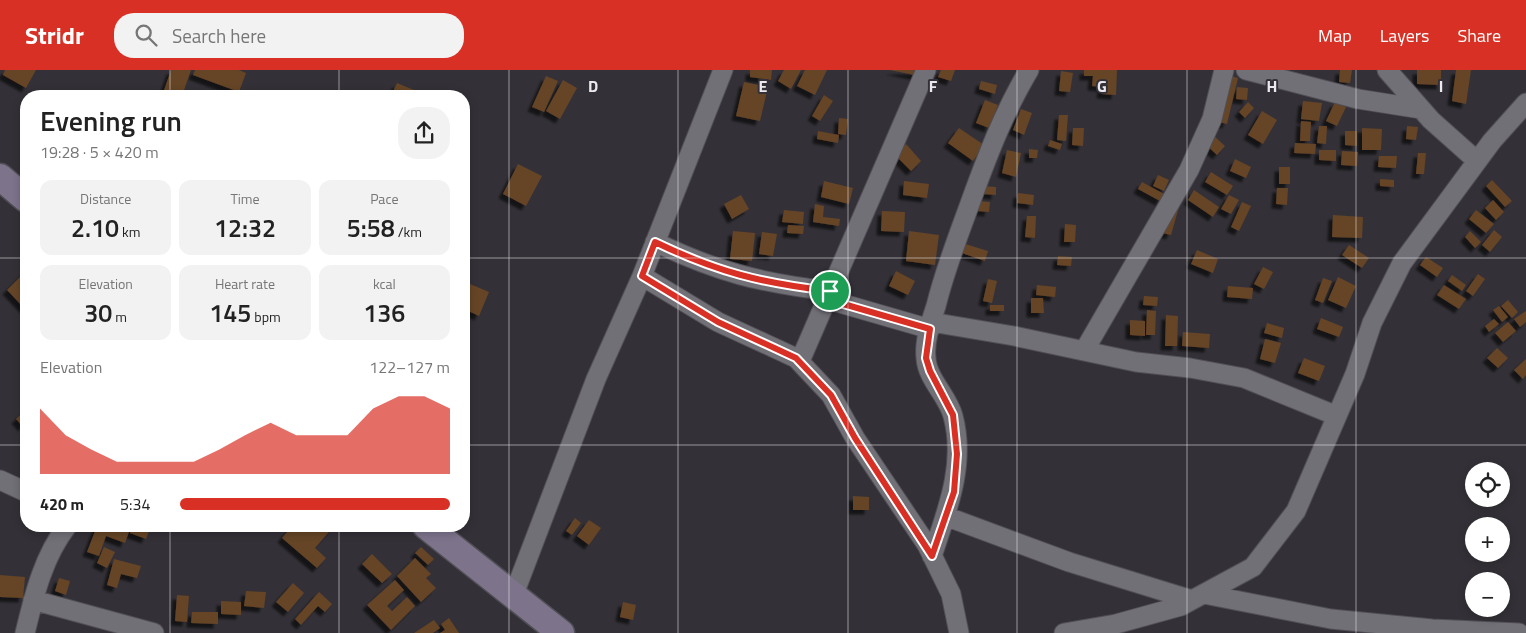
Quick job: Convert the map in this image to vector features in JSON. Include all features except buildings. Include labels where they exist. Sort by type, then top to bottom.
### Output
[{"type":"street","points":[[514,594],[596,379],[642,276],[723,70]]},
{"type":"street","points":[[800,362],[926,70]]},
{"type":"street","points":[[932,556],[954,492],[957,454],[953,415],[930,371],[926,358],[930,326],[945,270],[977,184],[1009,104],[1029,70]]},
{"type":"street","points":[[1084,351],[1189,170],[1212,119],[1224,70]]},
{"type":"street","points":[[1246,70],[1358,100],[1421,109]]},
{"type":"street","points":[[1387,70],[1421,109],[1477,161]]},
{"type":"street","points":[[1064,633],[1116,624],[1182,606],[1253,568],[1296,511],[1337,416],[1372,323],[1402,263],[1477,161],[1526,103]]},
{"type":"street","points":[[0,177],[20,194]]},
{"type":"street","points":[[655,242],[692,260],[725,272],[828,295],[930,326],[1084,351],[1136,362],[1190,368],[1244,378],[1337,416]]},
{"type":"street","points":[[642,276],[718,322],[765,342],[796,358],[831,395],[855,438],[932,556],[951,594],[959,633]]},
{"type":"street","points":[[0,480],[20,489]]},
{"type":"street","points":[[945,516],[1070,562],[1198,597],[1331,619],[1432,629],[1518,633]]},
{"type":"street","points":[[25,633],[36,586],[57,539],[62,532]]},
{"type":"street","points":[[434,532],[561,633]]},
{"type":"street","points":[[33,600],[154,633]]},
{"type":"route","points":[[655,242],[692,260],[725,272],[778,285],[830,291],[826,299],[858,310],[930,329],[926,358],[930,371],[953,415],[957,454],[954,492],[932,556],[855,438],[831,395],[796,358],[765,342],[718,322],[642,276],[655,242]]}]
